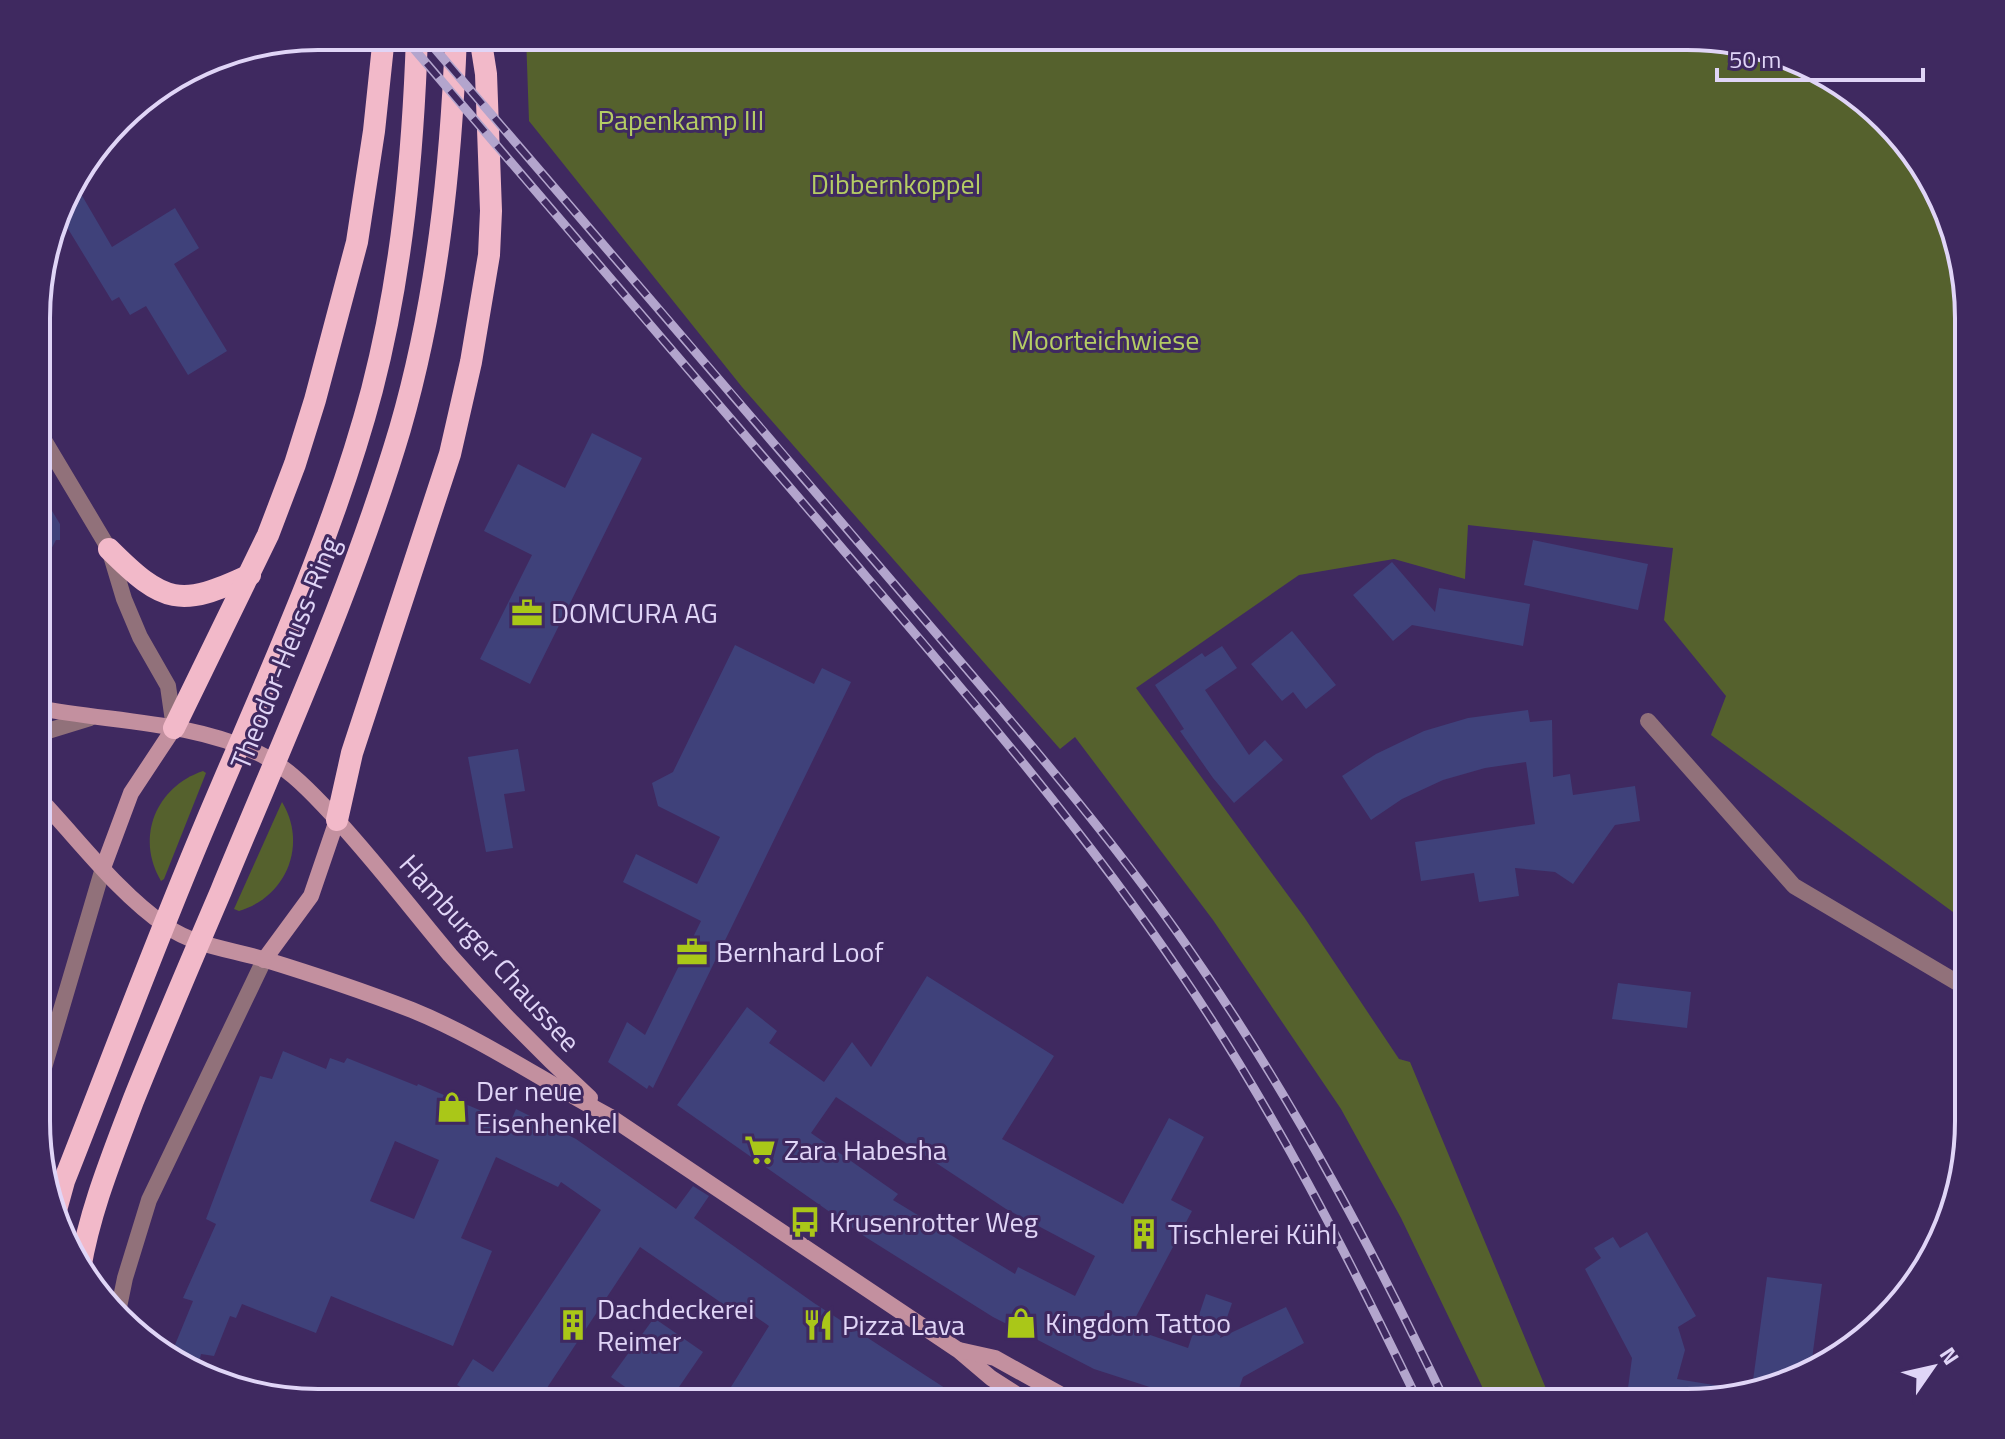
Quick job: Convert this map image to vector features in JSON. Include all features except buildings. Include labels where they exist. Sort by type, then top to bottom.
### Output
[{"type":"highway","points":[[174,728],[273,525],[295,464],[347,284],[365,200],[383,50]]},
{"type":"highway","name":"Theodor-Heuss-Ring","points":[[60,1194],[197,844],[313,570],[356,444],[372,388],[402,242],[417,50]]},
{"type":"highway","name":"Theodor-Heuss-Ring","points":[[84,1252],[100,1186],[317,659],[360,549],[400,428],[432,283],[447,179],[455,50]]},
{"type":"highway","points":[[337,820],[352,753],[432,510],[462,406],[489,255],[489,162],[482,50]]},
{"type":"highway","points":[[109,549],[144,582],[184,598],[206,595],[250,575]]},
{"type":"main road","name":"Hamburger Chaussee","points":[[50,710],[174,728],[234,743],[279,764],[337,820],[497,1008],[609,1116]]},
{"type":"main road","points":[[103,868],[131,793],[174,728]]},
{"type":"main road","name":"Hamburger Chaussee","points":[[51,811],[130,896],[166,926],[203,945],[264,960],[426,1017],[480,1041],[609,1116],[958,1350],[1007,1389]]},
{"type":"main road","points":[[264,960],[311,896],[337,820]]},
{"type":"main road","name":"Hamburger Chaussee","points":[[958,1350],[995,1358],[1050,1389]]},
{"type":"street","points":[[50,450],[109,549],[124,599],[140,637],[168,686],[174,728]]},
{"type":"street","points":[[51,730],[90,718]]},
{"type":"street","points":[[1648,721],[1794,886],[1954,981]]},
{"type":"street","points":[[51,1044],[103,868]]},
{"type":"street","points":[[120,1302],[149,1200],[264,960]]},
{"type":"green space","name":"Moorteichwiese","points":[[526,50],[1705,51],[1739,55],[1773,64],[1821,86],[1864,116],[1889,141],[1910,169],[1941,232],[1953,283],[1954,913],[1711,735],[1726,696],[1664,620],[1673,548],[1468,525],[1465,579],[1394,559],[1299,575],[1136,688],[1304,917],[1399,1059],[1410,1062],[1546,1389],[1483,1389],[1401,1218],[1341,1109],[1213,920],[1075,737],[1060,749],[742,387],[529,121]]},
{"type":"green space","points":[[203,771],[206,773],[161,881],[150,848],[150,831],[155,816],[162,801],[173,789]]},
{"type":"green space","points":[[282,802],[290,818],[293,835],[288,867],[269,894],[239,911],[234,909]]},
{"type":"railway","points":[[415,50],[966,694],[1099,860],[1182,975],[1248,1078],[1337,1239],[1412,1389]]},
{"type":"railway","points":[[436,50],[1014,725],[1130,868],[1237,1020],[1302,1126],[1362,1235],[1439,1389]]},
{"type":"place","name":"DOMCURA AG","points":[[527,613]]},
{"type":"place","name":"Bernhard Loof","points":[[692,952]]},
{"type":"place","name":"Der neue Eisenhenkel","points":[[452,1107]]},
{"type":"place","name":"Zara Habesha","points":[[760,1150]]},
{"type":"place","name":"Krusenrotter Weg","points":[[805,1222]]},
{"type":"place","name":"Tischlerei Kühl","points":[[1144,1234]]},
{"type":"place","name":"Kingdom Tattoo","points":[[1021,1323]]},
{"type":"place","name":"Dachdeckerei Reimer","points":[[573,1325]]},
{"type":"place","name":"Pizza Lava","points":[[818,1325]]},
{"type":"park label","name":"Papenkamp III","points":[[681,120]]},
{"type":"park label","name":"Dibbernkoppel","points":[[896,184]]}]
